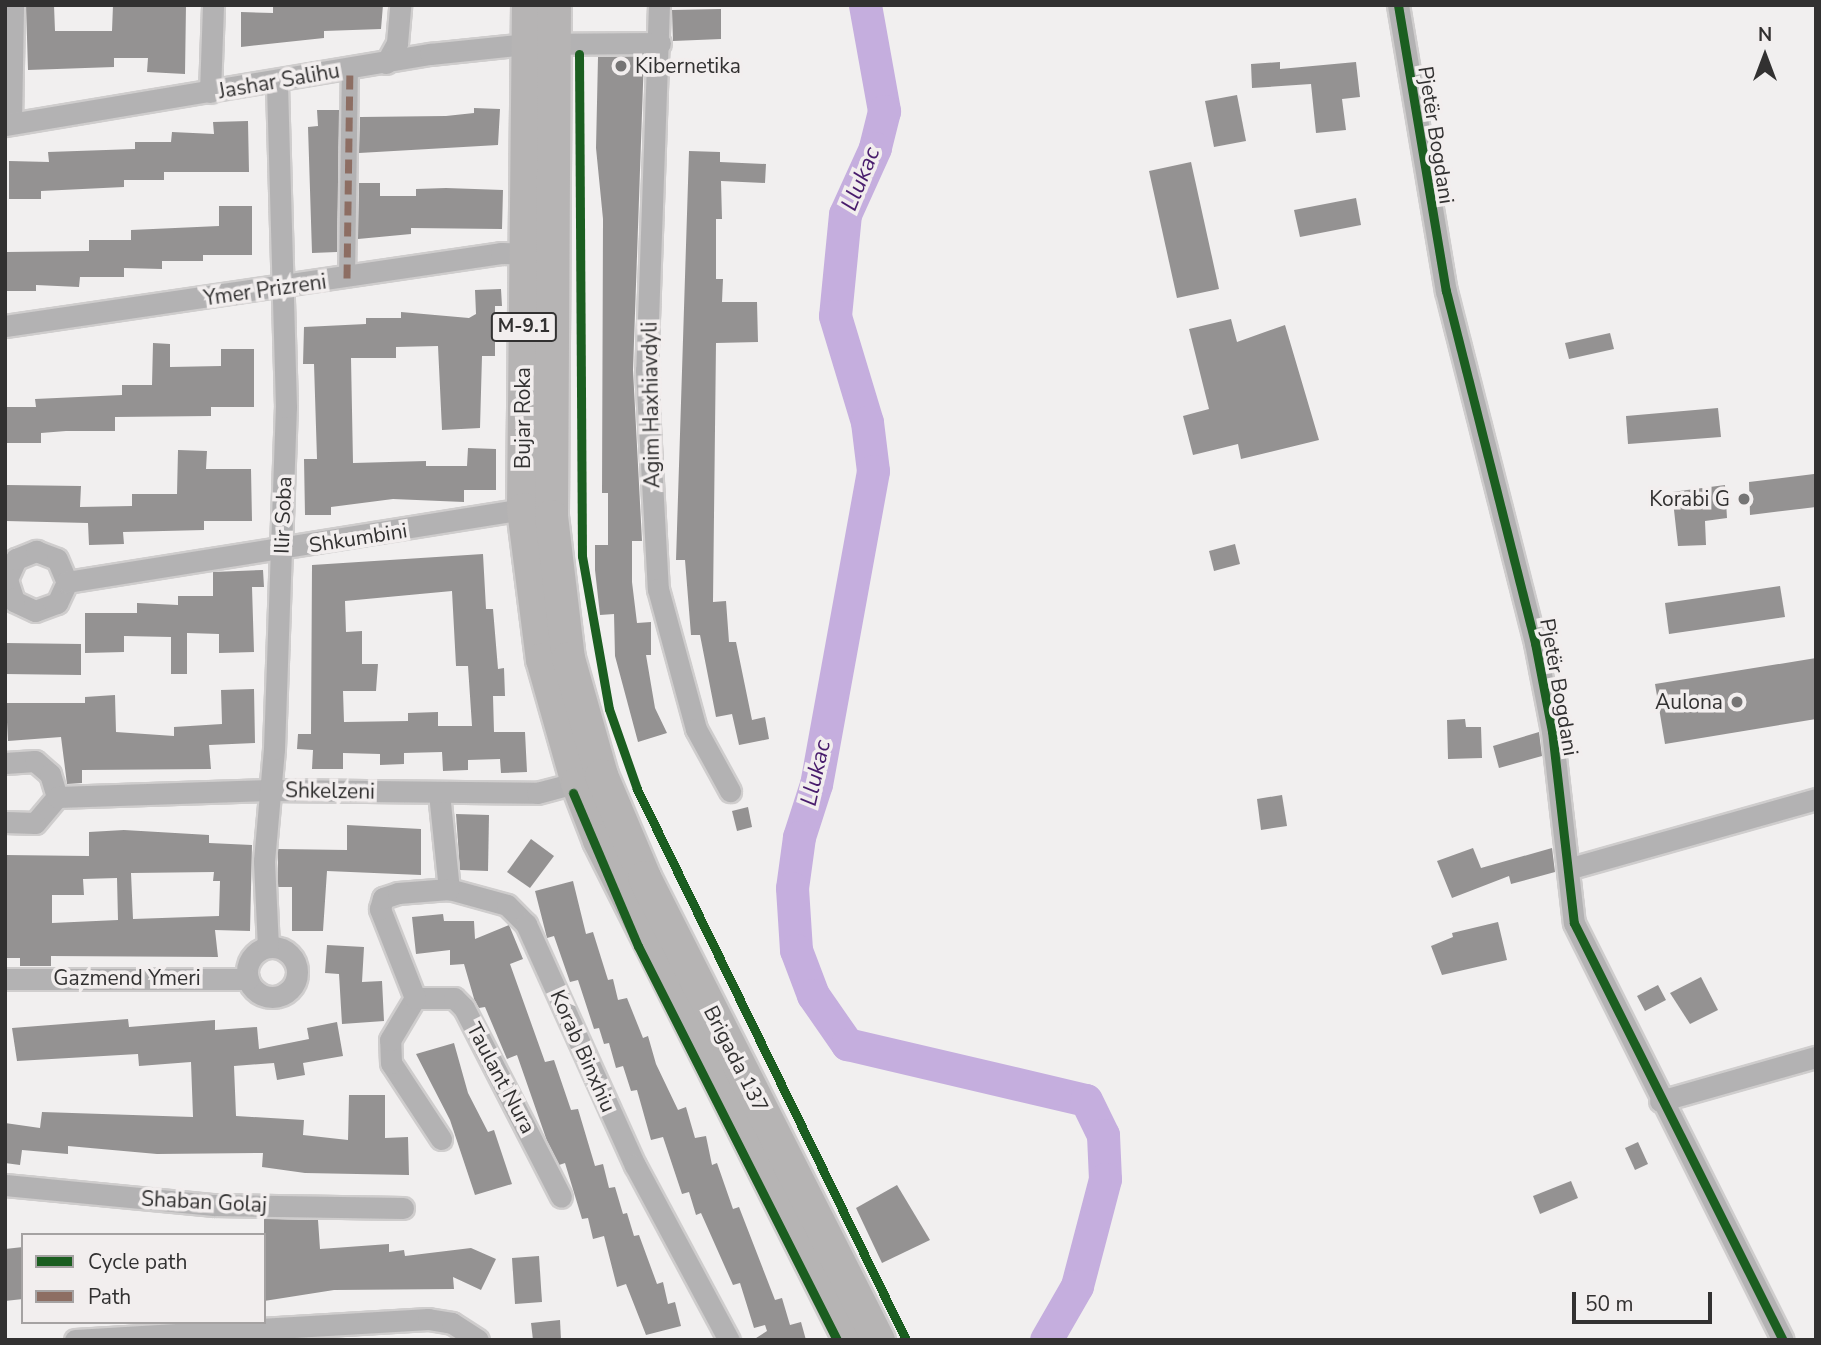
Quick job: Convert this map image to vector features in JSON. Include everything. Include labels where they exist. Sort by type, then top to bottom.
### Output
[{"type":"main road","name":"Bujar Roka","points":[[528,5],[541,44],[551,516],[568,659],[589,779]]},
{"type":"main road","name":"Bujar Roka","points":[[554,5],[541,44],[525,254],[523,509],[542,659],[589,779]]},
{"type":"main road","name":"Brigada 137","points":[[589,779],[617,879],[850,1340]]},
{"type":"main road","name":"Brigada 137","points":[[589,779],[644,877],[878,1340]]},
{"type":"street","points":[[8,124],[12,5]]},
{"type":"street","points":[[210,92],[213,5]]},
{"type":"street","points":[[386,62],[397,43],[400,5]]},
{"type":"street","name":"Agim Haxhiavdyli","points":[[659,5],[660,43],[646,370],[658,589],[696,729],[730,791]]},
{"type":"street","name":"Pjetër Bogdani","points":[[1398,5],[1446,291],[1535,643],[1571,868],[1574,923],[1660,1101],[1783,1340]]},
{"type":"street","points":[[541,44],[660,43]]},
{"type":"street","name":"Jashar Salihu","points":[[8,124],[386,62],[541,44]]},
{"type":"street","points":[[347,278],[350,68]]},
{"type":"street","name":"Ilir Soba","points":[[268,947],[264,861],[282,550],[282,287],[277,82]]},
{"type":"street","name":"Ymer Prizreni","points":[[5,326],[347,278],[500,253],[525,254]]},
{"type":"street","name":"Shkumbini","points":[[67,582],[282,550],[523,509]]},
{"type":"street","points":[[5,762],[35,761],[50,775],[57,797],[35,823],[5,821]]},
{"type":"street","name":"Shkelzeni","points":[[57,797],[270,790],[537,793],[589,779]]},
{"type":"street","points":[[439,793],[449,889],[383,898],[380,909],[415,998],[388,1048],[391,1063],[441,1139]]},
{"type":"street","points":[[1571,868],[1816,799]]},
{"type":"street","name":"Korab Binxhiu","points":[[449,889],[507,905],[526,924],[635,1165],[729,1340]]},
{"type":"street","points":[[268,947],[283,949],[294,960],[294,984],[283,994],[268,997],[248,979],[251,957],[268,947]]},
{"type":"street","name":"Gazmend Ymeri","points":[[5,979],[248,979]]},
{"type":"street","name":"Taulant Nura","points":[[415,998],[454,998],[464,1008],[561,1197]]},
{"type":"street","points":[[1660,1101],[1816,1057]]},
{"type":"street","name":"Shaban Golaj","points":[[5,1185],[214,1205],[403,1208]]},
{"type":"street","points":[[75,1340],[428,1318],[452,1323],[478,1340]]},
{"type":"building","points":[[26,5],[54,5],[55,31],[112,31],[113,5],[186,5],[185,74],[147,72],[148,58],[114,58],[114,67],[28,70]]},
{"type":"building","points":[[383,5],[381,29],[324,31],[324,38],[241,47],[241,12],[273,13],[273,6]]},
{"type":"building","points":[[721,9],[721,39],[673,41],[672,10]]},
{"type":"building","points":[[644,56],[633,370],[642,541],[632,541],[632,582],[637,623],[651,622],[651,655],[646,655],[655,708],[667,733],[638,742],[615,656],[614,614],[600,615],[595,570],[595,545],[608,545],[608,493],[602,493],[603,219],[596,148],[598,57]]},
{"type":"building","points":[[1280,62],[1280,69],[1356,62],[1360,97],[1342,99],[1346,130],[1316,133],[1311,84],[1252,88],[1251,64]]},
{"type":"building","points":[[1237,95],[1246,141],[1214,147],[1205,101]]},
{"type":"building","points":[[474,108],[500,109],[498,145],[359,153],[360,117],[446,116],[474,113]]},
{"type":"building","points":[[317,110],[339,110],[337,252],[312,253],[308,127],[318,126]]},
{"type":"building","points":[[248,121],[249,172],[164,172],[164,180],[124,180],[124,187],[41,191],[41,199],[9,199],[9,161],[49,162],[48,152],[135,149],[135,142],[171,142],[172,132],[214,134],[213,122]]},
{"type":"building","points":[[689,151],[720,152],[720,162],[766,164],[765,183],[721,181],[722,219],[716,219],[716,279],[723,279],[722,302],[757,302],[758,342],[716,343],[713,602],[726,601],[729,642],[736,642],[752,720],[765,717],[769,739],[739,745],[732,714],[716,717],[700,635],[691,635],[685,560],[676,560]]},
{"type":"building","points":[[1191,162],[1219,289],[1177,298],[1149,171]]},
{"type":"building","points":[[359,183],[380,183],[380,196],[416,196],[416,189],[503,190],[502,229],[411,228],[411,234],[358,239]]},
{"type":"building","points":[[1356,198],[1361,225],[1300,237],[1294,210]]},
{"type":"building","points":[[219,206],[252,206],[252,255],[203,255],[203,261],[162,261],[162,269],[124,268],[124,277],[80,277],[79,287],[36,285],[36,291],[6,291],[7,252],[89,251],[89,240],[131,240],[131,230],[219,226]]},
{"type":"building","points":[[501,289],[502,306],[495,306],[495,356],[482,356],[480,428],[442,430],[438,346],[396,347],[396,358],[351,358],[353,463],[426,461],[426,466],[467,466],[468,448],[496,449],[496,490],[464,490],[464,502],[393,499],[331,507],[331,515],[305,515],[304,459],[317,459],[314,364],[303,364],[304,327],[366,324],[366,318],[401,318],[401,312],[469,318],[476,314],[475,290]]},
{"type":"building","points":[[1231,319],[1237,342],[1285,325],[1319,440],[1241,459],[1238,444],[1193,455],[1183,416],[1209,409],[1189,329]]},
{"type":"building","points":[[1610,333],[1614,349],[1569,359],[1565,343]]},
{"type":"building","points":[[153,343],[170,344],[170,367],[221,366],[221,349],[254,349],[254,407],[211,407],[211,416],[115,417],[115,431],[41,433],[41,443],[5,443],[5,407],[36,407],[35,399],[122,395],[122,385],[152,385]]},
{"type":"building","points":[[1718,408],[1721,437],[1628,444],[1626,416]]},
{"type":"building","points":[[178,450],[207,451],[206,469],[251,469],[252,521],[204,521],[204,530],[123,532],[124,544],[89,545],[88,523],[6,521],[7,485],[81,486],[80,507],[132,506],[132,494],[177,494]]},
{"type":"building","points":[[1814,474],[1816,507],[1750,515],[1749,482]]},
{"type":"building","points":[[1725,485],[1727,518],[1705,521],[1706,545],[1678,546],[1672,492]]},
{"type":"building","points":[[1235,544],[1240,564],[1214,571],[1209,551]]},
{"type":"building","points":[[483,554],[486,609],[493,609],[498,669],[504,668],[505,696],[493,696],[494,732],[525,732],[527,772],[501,773],[500,759],[468,760],[468,770],[443,771],[442,752],[404,753],[404,764],[380,765],[380,754],[343,753],[343,769],[312,769],[313,750],[297,749],[298,734],[311,734],[312,565]],"holes":[[[452,591],[456,666],[468,666],[472,726],[438,726],[438,712],[408,713],[408,721],[344,722],[343,691],[376,691],[378,664],[362,664],[362,631],[346,632],[345,601]]]},
{"type":"building","points":[[263,570],[264,587],[252,587],[254,652],[219,653],[219,634],[187,633],[187,674],[171,674],[171,637],[124,636],[124,652],[85,653],[85,613],[137,613],[137,603],[178,605],[178,596],[213,596],[213,572]]},
{"type":"building","points":[[1780,586],[1785,617],[1669,634],[1665,603]]},
{"type":"building","points":[[5,643],[81,644],[81,675],[5,674]]},
{"type":"building","name":"Aulona","points":[[1816,658],[1816,719],[1665,744],[1655,684]]},
{"type":"building","points":[[254,689],[255,743],[209,745],[211,769],[82,770],[82,783],[67,784],[61,737],[8,741],[6,703],[85,703],[85,697],[115,695],[116,732],[174,736],[174,727],[222,724],[221,690]]},
{"type":"building","points":[[1465,719],[1466,727],[1481,727],[1482,758],[1448,759],[1447,720]]},
{"type":"building","points":[[1539,732],[1542,756],[1499,768],[1493,746]]},
{"type":"building","points":[[1282,795],[1287,826],[1261,830],[1257,799]]},
{"type":"building","points":[[748,807],[752,827],[737,831],[732,811]]},
{"type":"building","points":[[456,814],[489,815],[488,871],[460,870]]},
{"type":"building","points":[[347,825],[421,829],[421,875],[327,871],[323,931],[292,931],[292,887],[278,887],[278,849],[347,850]]},
{"type":"building","points":[[124,830],[209,835],[209,843],[252,845],[250,931],[215,930],[218,957],[51,956],[51,966],[20,966],[20,958],[5,958],[5,855],[89,856],[89,832]],"holes":[[[214,872],[213,881],[220,881],[219,916],[133,919],[131,873]],[[117,878],[118,920],[52,923],[52,895],[84,895],[83,879]]]},
{"type":"building","points":[[531,839],[554,856],[530,888],[507,872]]},
{"type":"building","points":[[1473,848],[1481,868],[1552,848],[1555,872],[1511,884],[1509,876],[1452,898],[1437,861]]},
{"type":"building","points":[[573,881],[586,934],[593,932],[608,980],[613,979],[618,1000],[627,998],[643,1038],[648,1036],[656,1064],[678,1110],[686,1107],[695,1138],[706,1136],[712,1165],[717,1163],[733,1209],[739,1207],[775,1300],[782,1298],[790,1325],[801,1322],[806,1340],[753,1340],[767,1331],[765,1325],[754,1328],[740,1283],[733,1285],[701,1213],[696,1215],[689,1192],[682,1194],[663,1137],[651,1140],[637,1090],[631,1091],[623,1066],[616,1068],[609,1043],[604,1044],[599,1028],[594,1029],[578,980],[570,982],[554,936],[547,938],[535,891]]},
{"type":"building","points":[[443,914],[444,921],[474,921],[475,939],[509,925],[523,959],[510,964],[545,1062],[554,1060],[571,1110],[578,1109],[595,1166],[603,1164],[609,1188],[615,1187],[623,1214],[627,1213],[634,1236],[639,1235],[657,1284],[663,1282],[668,1304],[675,1302],[681,1326],[646,1335],[626,1284],[617,1287],[604,1236],[593,1239],[588,1218],[582,1219],[565,1163],[559,1165],[547,1141],[517,1055],[507,1059],[485,1007],[479,1008],[475,1002],[464,964],[450,965],[450,950],[416,954],[412,917]]},
{"type":"building","points":[[1498,922],[1507,960],[1442,975],[1431,946],[1453,937],[1452,933]]},
{"type":"building","points":[[327,945],[364,947],[362,982],[382,981],[384,1021],[342,1024],[339,974],[325,973]]},
{"type":"building","points":[[1701,977],[1718,1010],[1690,1024],[1670,993]]},
{"type":"building","points":[[1658,985],[1666,1000],[1645,1011],[1637,996]]},
{"type":"building","points":[[128,1019],[129,1027],[215,1020],[215,1030],[257,1027],[259,1049],[309,1039],[307,1028],[337,1022],[343,1056],[303,1063],[305,1075],[277,1080],[274,1063],[234,1066],[236,1116],[304,1120],[303,1135],[348,1140],[349,1095],[385,1095],[385,1138],[408,1137],[409,1175],[305,1173],[262,1167],[263,1153],[157,1154],[68,1146],[68,1154],[22,1150],[20,1165],[5,1163],[5,1123],[40,1128],[42,1112],[193,1117],[191,1062],[139,1066],[138,1054],[17,1061],[12,1028]]},
{"type":"building","points":[[454,1043],[468,1093],[488,1132],[494,1130],[512,1184],[475,1195],[450,1120],[416,1054]]},
{"type":"building","points":[[1638,1142],[1648,1164],[1635,1170],[1625,1148]]},
{"type":"building","points":[[1571,1181],[1578,1198],[1540,1214],[1533,1196]]},
{"type":"building","points":[[897,1185],[930,1240],[882,1263],[856,1208]]},
{"type":"building","points":[[264,1219],[318,1220],[320,1249],[389,1244],[389,1252],[404,1250],[405,1256],[471,1248],[496,1259],[481,1290],[453,1277],[454,1289],[334,1290],[266,1301]]},
{"type":"building","points":[[21,1247],[21,1299],[5,1301],[5,1249]]},
{"type":"building","points":[[539,1256],[542,1302],[515,1304],[512,1258]]},
{"type":"building","points":[[560,1320],[561,1340],[533,1340],[531,1323]]},
{"type":"waterway","name":"Llukac","points":[[865,5],[884,111],[875,148],[845,214],[835,316],[867,422],[873,471],[816,784],[799,837],[792,888],[796,950],[813,995],[847,1044],[1086,1100],[1103,1135],[1105,1179],[1077,1286],[1046,1340]]},
{"type":"marked path","points":[[347,278],[350,68]]},
{"type":"cycle path","points":[[1398,5],[1446,291],[1535,643],[1552,731],[1574,923],[1783,1340]]},
{"type":"cycle path","points":[[579,54],[582,556],[609,709],[637,789],[906,1340]]},
{"type":"cycle path","points":[[573,793],[638,946],[837,1340]]},
{"type":"place","name":"Kibernetika","points":[[621,66]]},
{"type":"place","name":"Korabi G","points":[[1744,499]]},
{"type":"place","name":"Aulona","points":[[1737,702]]}]
